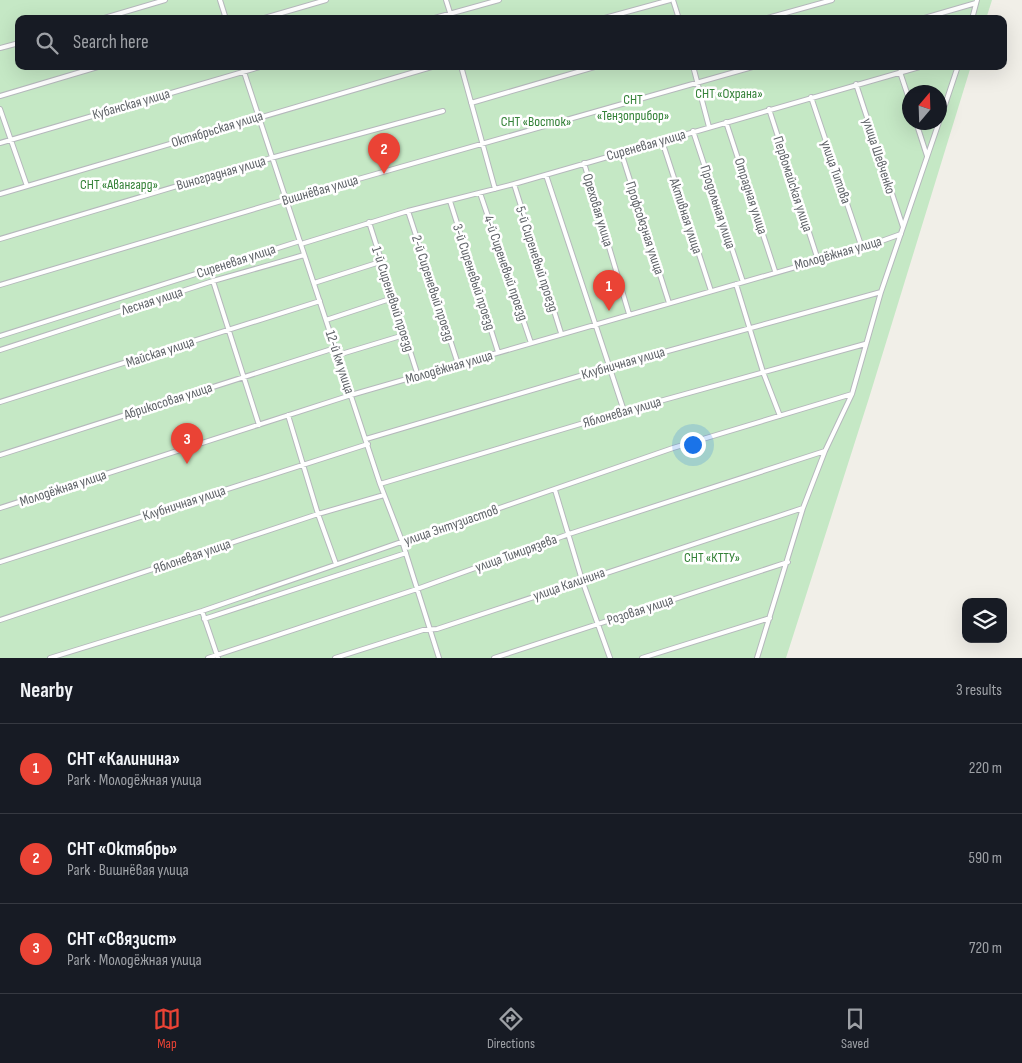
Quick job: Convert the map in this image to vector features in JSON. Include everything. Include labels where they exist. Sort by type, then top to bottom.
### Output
[{"type":"street","points":[[114,15],[165,0]]},
{"type":"street","points":[[220,0],[225,15]]},
{"type":"street","points":[[275,15],[326,0]]},
{"type":"street","points":[[446,0],[450,13]]},
{"type":"street","points":[[444,15],[499,0]]},
{"type":"street","points":[[616,15],[671,0],[677,15]]},
{"type":"street","points":[[778,15],[832,0]]},
{"type":"street","points":[[933,15],[977,1]]},
{"type":"street","points":[[973,15],[977,1]]},
{"type":"street","points":[[0,48],[15,44]]},
{"type":"street","points":[[0,96],[88,70]]},
{"type":"street","name":"Кубанская улица","points":[[0,143],[250,70]]},
{"type":"street","name":"Октябрьская улица","points":[[0,194],[258,116],[421,70]]},
{"type":"street","points":[[462,70],[495,189]]},
{"type":"street","points":[[472,103],[584,70]]},
{"type":"street","points":[[694,70],[710,127]]},
{"type":"street","name":"Вишнёвая улица","points":[[0,285],[288,199],[742,70]]},
{"type":"street","name":"Сиреневая улица","points":[[0,336],[300,242],[408,211],[546,175],[908,70]]},
{"type":"street","points":[[947,98],[957,70]]},
{"type":"street","name":"12-й км улица","points":[[244,72],[271,158],[288,199],[304,255],[380,484],[406,553],[439,658]]},
{"type":"street","points":[[900,72],[904,85]]},
{"type":"street","name":"улица Шевченко","points":[[856,84],[903,228]]},
{"type":"street","name":"улица Титова","points":[[811,97],[862,248]]},
{"type":"street","points":[[0,109],[27,186]]},
{"type":"street","name":"Первомайская улица","points":[[769,109],[818,260]]},
{"type":"street","name":"Виноградная улица","points":[[0,239],[271,158],[443,111]]},
{"type":"street","name":"Отрадная улица","points":[[726,122],[776,271]]},
{"type":"street","points":[[919,130],[927,157]]},
{"type":"street","points":[[757,658],[803,508],[825,451],[852,394],[881,292],[936,130]]},
{"type":"street","name":"Продольная улица","points":[[693,131],[743,282]]},
{"type":"street","name":"Активная улица","points":[[662,140],[711,292]]},
{"type":"street","name":"Профсоюзная улица","points":[[622,152],[670,303]]},
{"type":"street","name":"Ореховая улица","points":[[584,163],[629,314]]},
{"type":"street","points":[[546,175],[624,411]]},
{"type":"street","name":"5-й Сиреневый проезд","points":[[514,184],[561,333]]},
{"type":"street","name":"4-й Сиреневый проезд","points":[[480,193],[531,342]]},
{"type":"street","name":"3-й Сиреневый проезд","points":[[450,201],[498,352]]},
{"type":"street","name":"2-й Сиреневый проезд","points":[[408,211],[458,364]]},
{"type":"street","name":"1-й Сиреневый проезд","points":[[369,222],[380,262],[418,376]]},
{"type":"street","name":"Молодёжная улица","points":[[0,508],[351,395],[561,333],[711,292],[776,271],[862,248],[901,234]]},
{"type":"street","name":"Лесная улица","points":[[0,350],[304,255]]},
{"type":"street","points":[[314,283],[380,262]]},
{"type":"street","points":[[213,282],[259,425]]},
{"type":"street","points":[[736,284],[763,372],[780,416]]},
{"type":"street","name":"Клубничная улица","points":[[366,439],[610,367],[881,292]]},
{"type":"street","points":[[326,320],[393,298]]},
{"type":"street","name":"Майская улица","points":[[0,402],[320,302]]},
{"type":"street","points":[[338,355],[404,335]]},
{"type":"street","name":"Яблоневая улица","points":[[380,484],[624,411],[865,344]]},
{"type":"street","name":"Абрикосовая улица","points":[[0,455],[335,348]]},
{"type":"street","name":"улица Энтузиастов","points":[[50,658],[202,611],[673,448],[852,394]]},
{"type":"street","points":[[288,415],[318,514],[336,564]]},
{"type":"street","name":"Клубничная улица","points":[[0,562],[368,444]]},
{"type":"street","name":"улица Тимирязева","points":[[208,658],[217,657],[417,589],[569,534],[825,451]]},
{"type":"street","points":[[555,490],[582,580],[610,658]]},
{"type":"street","name":"Яблоневая улица","points":[[0,620],[318,514],[384,495]]},
{"type":"street","name":"улица Калинина","points":[[334,658],[437,629],[803,508]]},
{"type":"street","points":[[204,619],[406,553]]},
{"type":"street","name":"Розовая улица","points":[[494,658],[788,562]]},
{"type":"street","points":[[202,611],[217,657]]},
{"type":"street","points":[[642,658],[770,618]]},
{"type":"green space","points":[[0,0],[992,0],[987,15],[15,15],[15,70],[970,70],[869,398],[786,658],[0,658]]},
{"type":"place","name":"СНТ «Октябрь»","points":[[384,174]]},
{"type":"place","name":"СНТ «Калинина»","points":[[609,311]]},
{"type":"place","name":"СНТ «Связист»","points":[[187,464]]},
{"type":"park label","name":"СНТ «Охрана»","points":[[729,93]]},
{"type":"park label","name":"СНТ «Тензоприбор»","points":[[633,108]]},
{"type":"park label","name":"СНТ «Восток»","points":[[536,121]]},
{"type":"park label","name":"СНТ «Авангард»","points":[[119,184]]},
{"type":"park label","name":"СНТ «КТТУ»","points":[[712,557]]}]
